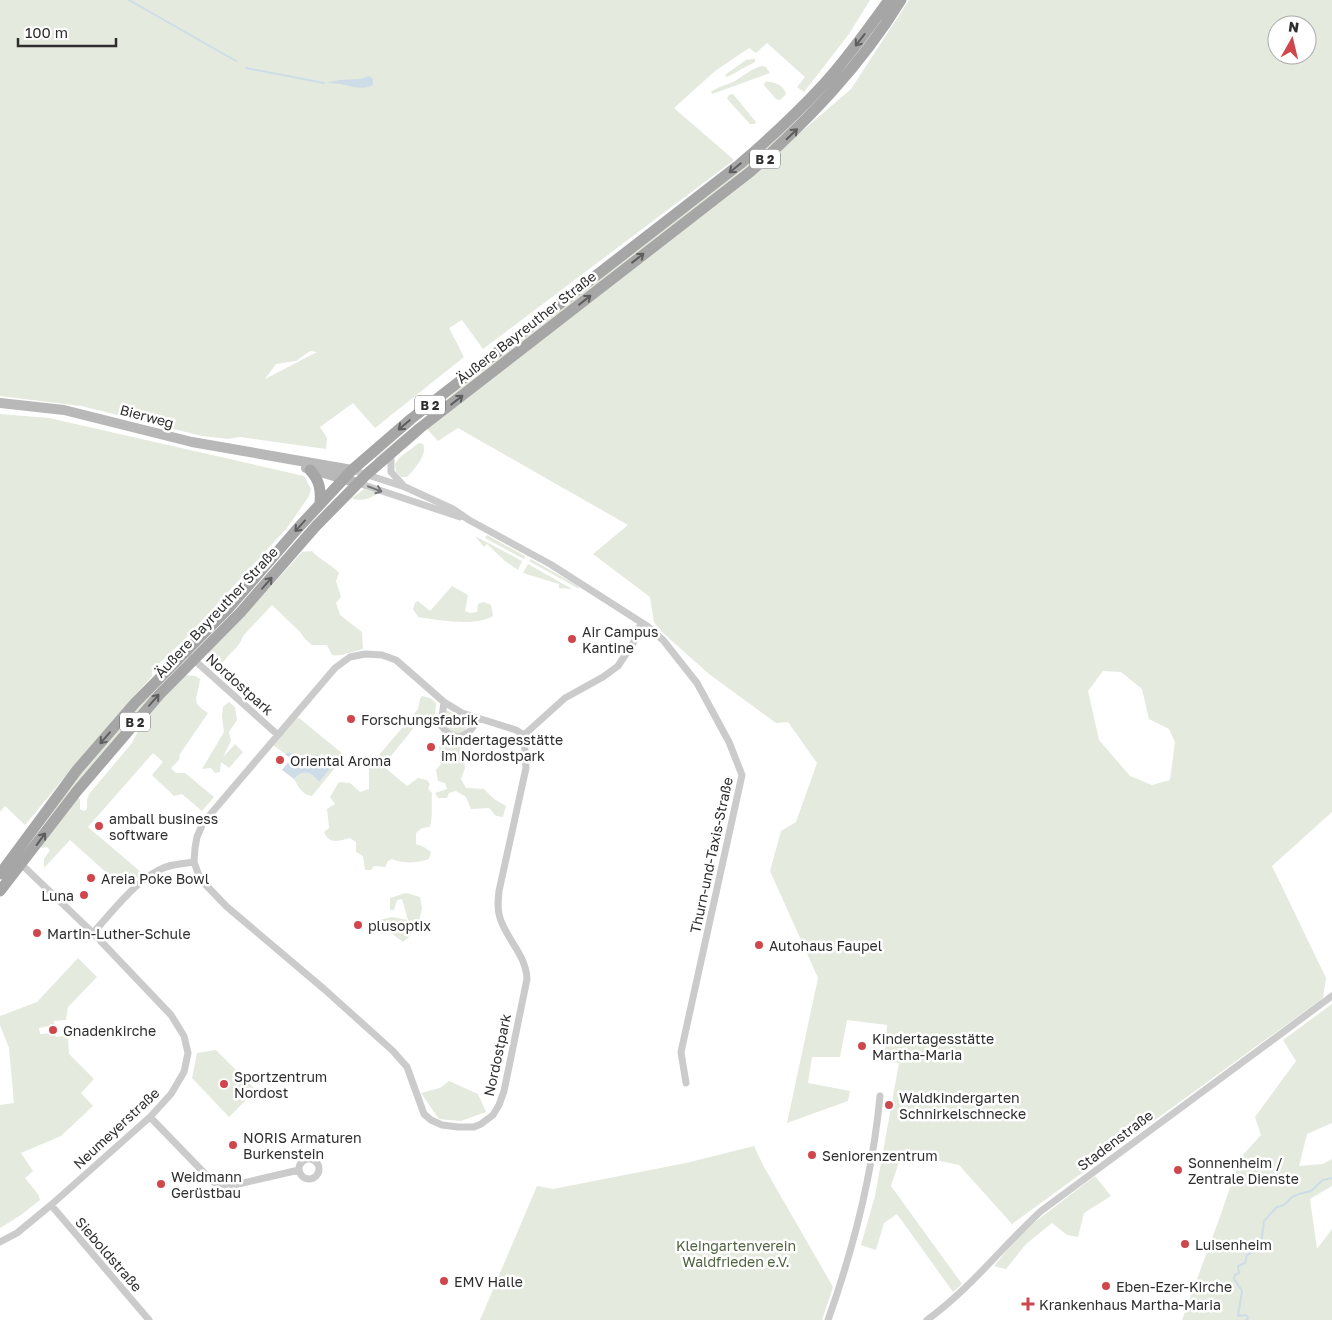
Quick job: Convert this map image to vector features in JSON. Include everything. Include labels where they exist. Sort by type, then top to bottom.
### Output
[{"type":"main road","name":"Äußere Bayreuther Straße","points":[[0,892],[18,861],[100,762],[160,694],[235,601],[320,504],[349,474],[411,420],[740,164],[781,129],[824,84],[864,35],[889,0]]},
{"type":"main road","name":"Äußere Bayreuther Straße","points":[[190,655],[244,610],[316,526],[362,478],[391,452],[750,172],[788,138],[841,84],[872,44],[901,0]]},
{"type":"main road","name":"Bierweg","points":[[0,403],[78,413],[184,440],[287,460],[313,462],[349,474]]},
{"type":"main road","name":"Bierweg","points":[[287,460],[310,470],[349,474]]},
{"type":"main road","points":[[310,470],[320,486],[320,504]]},
{"type":"main road","points":[[349,474],[362,478]]},
{"type":"main road","name":"Äußere Bayreuther Straße","points":[[0,874],[18,861]]},
{"type":"street","points":[[391,452],[391,472],[405,487]]},
{"type":"street","name":"Thurn-und-Taxis-Straße","points":[[362,478],[405,487],[444,505],[550,564],[647,626],[663,640],[697,683],[729,742],[742,776],[681,1052],[686,1083]]},
{"type":"street","name":"Thurn-und-Taxis-Straße","points":[[362,478],[469,520]]},
{"type":"street","points":[[524,735],[565,698],[618,666],[635,640],[641,623]]},
{"type":"street","name":"Nordostpark","points":[[365,654],[382,655],[396,660],[444,702],[462,713],[478,719],[516,730],[524,735],[526,768],[499,891],[498,908],[500,919],[524,964],[527,979],[504,1091],[499,1105],[493,1115],[481,1124],[474,1127],[458,1127],[442,1125],[424,1114],[407,1068],[393,1051],[324,989],[226,906],[203,882],[194,862],[197,837],[203,823],[340,664],[350,658],[365,654]]},
{"type":"street","name":"Nordostpark","points":[[190,655],[278,735]]},
{"type":"street","points":[[444,702],[441,724],[446,733],[455,737],[464,736],[473,730],[478,719]]},
{"type":"street","name":"Neumeyerstraße","points":[[0,1242],[16,1233],[51,1205],[150,1116],[170,1094],[184,1072],[188,1053],[184,1036],[171,1015],[93,933],[18,861]]},
{"type":"street","points":[[93,933],[122,901],[157,870],[176,864],[194,862]]},
{"type":"street","name":"Stadenstraße","points":[[927,1320],[977,1277],[1022,1229],[1042,1211],[1332,996]]},
{"type":"street","points":[[828,1320],[839,1290],[860,1212],[878,1123],[880,1096]]},
{"type":"street","points":[[150,1116],[214,1182],[230,1186],[299,1170]]},
{"type":"street","name":"Sieboldstraße","points":[[51,1205],[149,1320]]},
{"type":"green space","points":[[0,0],[870,0],[849,34],[804,92],[797,87],[805,77],[767,43],[756,53],[749,48],[715,71],[674,108],[734,160],[483,349],[462,320],[449,328],[464,357],[375,428],[353,403],[320,427],[327,438],[326,449],[240,437],[228,439],[202,436],[81,406],[0,396]],"holes":[[[310,351],[317,352],[265,379],[276,364],[296,361]]]},
{"type":"green space","points":[[892,0],[868,42],[815,104],[753,163],[376,460],[375,458],[492,362],[753,158]]},
{"type":"green space","points":[[909,0],[1332,0],[1332,812],[1272,866],[1326,978],[1323,998],[1012,1224],[959,1165],[902,1153],[891,1186],[962,1284],[953,1292],[897,1214],[884,1223],[876,1250],[861,1245],[875,1196],[899,1063],[877,1061],[885,1053],[887,1025],[847,1020],[840,1057],[812,1057],[808,1083],[850,1091],[848,1101],[787,1123],[818,978],[770,871],[781,831],[796,822],[817,763],[788,722],[776,723],[709,674],[663,633],[654,622],[650,597],[593,554],[628,525],[458,428],[438,441],[427,429],[751,175],[851,89]],"holes":[[[1103,671],[1121,672],[1142,689],[1149,719],[1169,729],[1175,742],[1170,780],[1152,785],[1130,776],[1099,740],[1088,691]]]},
{"type":"green space","points":[[755,59],[755,62],[727,77],[725,75],[746,60]]},
{"type":"green space","points":[[762,66],[766,67],[770,73],[712,94],[711,92],[716,89]]},
{"type":"green space","points":[[765,82],[778,84],[786,94],[780,100],[776,99],[764,85]]},
{"type":"green space","points":[[733,94],[756,122],[755,124],[750,124],[729,101],[727,98]]},
{"type":"green space","points":[[0,414],[49,418],[304,476],[311,489],[309,496],[287,528],[185,639],[152,670],[152,676],[25,825],[5,806],[0,812]]},
{"type":"green space","points":[[419,443],[423,444],[424,448],[422,457],[407,477],[401,477],[396,472],[395,464],[400,457]]},
{"type":"green space","points":[[364,489],[377,493],[365,499],[358,500],[352,498]]},
{"type":"green space","points":[[487,535],[525,556],[524,559],[485,538]]},
{"type":"green space","points":[[475,536],[522,561],[518,570],[487,544],[484,547]]},
{"type":"green space","points":[[312,551],[339,573],[336,581],[341,597],[336,603],[340,615],[362,632],[363,649],[343,655],[332,655],[327,645],[312,645],[272,605],[243,636],[224,661],[220,670],[215,671],[208,666],[211,659],[207,652],[240,620],[302,552]]},
{"type":"green space","points":[[531,559],[578,586],[579,589],[529,561]]},
{"type":"green space","points":[[528,564],[572,589],[559,588],[559,584],[523,573]]},
{"type":"green space","points":[[452,586],[468,595],[465,611],[470,613],[477,612],[478,604],[484,602],[491,605],[493,616],[467,622],[418,617],[413,609],[415,603],[418,601],[430,611]]},
{"type":"green space","points":[[182,663],[43,827],[74,780],[161,679]]},
{"type":"green space","points":[[184,675],[195,676],[200,679],[196,699],[198,705],[208,713],[180,754],[179,760],[171,768],[176,773],[185,773],[214,797],[202,811],[182,794],[174,796],[152,775],[163,762],[153,753],[88,827],[142,873],[131,885],[123,878],[118,883],[70,840],[44,868],[44,859],[50,850],[47,847],[41,848],[41,843],[78,797],[80,809],[84,811],[87,809],[89,794],[132,743],[143,721]]},
{"type":"green space","points":[[422,696],[430,698],[436,703],[435,714],[430,717],[424,715],[383,766],[407,786],[418,778],[427,780],[430,784],[428,789],[432,793],[430,827],[422,828],[416,833],[416,844],[431,852],[429,859],[401,862],[392,859],[388,861],[385,867],[374,866],[371,870],[365,870],[363,856],[356,852],[356,842],[350,838],[335,841],[329,839],[324,832],[329,828],[327,809],[335,804],[330,797],[339,782],[350,783],[360,792],[369,789],[369,767],[418,709]]},
{"type":"green space","points":[[229,702],[235,707],[237,720],[229,732],[231,741],[223,757],[235,744],[243,752],[229,768],[221,762],[220,772],[215,773],[211,768],[202,769],[224,732],[223,707]]},
{"type":"green space","points":[[444,709],[468,721],[461,745],[465,768],[461,779],[466,788],[484,789],[494,799],[506,806],[503,817],[496,816],[489,808],[471,809],[466,797],[456,791],[449,793],[447,798],[438,798],[435,793],[447,789],[445,783],[438,781],[436,770],[441,764],[439,746],[442,745],[449,748],[453,740],[448,732],[444,718]]},
{"type":"green space","points":[[295,718],[299,718],[343,754],[343,758],[312,796],[303,792],[294,779],[304,772],[313,776],[319,782],[333,764],[322,754],[300,760],[290,752],[285,754],[273,745]]},
{"type":"green space","points":[[406,893],[420,897],[422,908],[418,926],[409,928],[411,935],[403,942],[375,921],[392,917],[408,920],[402,899],[397,900],[394,910],[390,910],[390,898]]},
{"type":"green space","points":[[78,958],[97,977],[68,1007],[66,1020],[54,1021],[54,1025],[39,1028],[40,1034],[55,1033],[56,1037],[68,1035],[69,1054],[94,1079],[81,1093],[93,1106],[61,1136],[21,1153],[33,1171],[25,1178],[38,1194],[40,1200],[0,1228],[0,1105],[14,1103],[9,1048],[0,1025],[0,1016],[37,1002]]},
{"type":"green space","points":[[1332,1004],[1332,1123],[1307,1134],[1299,1166],[1323,1164],[1332,1159],[1332,1186],[1310,1199],[1317,1249],[1332,1229],[1332,1320],[1182,1320],[1240,1158],[1261,1135],[1255,1117],[1296,1061],[1283,1040]]},
{"type":"green space","name":"Sportzentrum Nordost","points":[[216,1050],[256,1090],[229,1117],[192,1078],[197,1053]]},
{"type":"green space","points":[[449,1081],[478,1094],[486,1112],[461,1121],[439,1119],[421,1093],[440,1088]]},
{"type":"green space","name":"Kleingartenverein Waldfrieden e.V.","points":[[754,1146],[764,1167],[833,1287],[822,1320],[480,1320],[537,1186],[553,1189],[686,1163]]},
{"type":"green space","points":[[1095,1176],[1111,1196],[1084,1213],[1078,1237],[1067,1235],[1052,1223],[1026,1244],[1006,1269],[994,1266],[1023,1231]]},
{"type":"shaded area","points":[[369,76],[373,79],[373,85],[364,88],[324,83],[360,79]]},
{"type":"shaded area","points":[[290,752],[300,760],[321,755],[318,758],[325,765],[329,761],[333,765],[319,782],[310,774],[304,772],[294,779],[282,770],[291,759],[285,754]]},
{"type":"waterway","points":[[129,0],[236,61]]},
{"type":"waterway","points":[[246,68],[324,83]]},
{"type":"waterway","points":[[1246,1320],[1248,1318],[1246,1315],[1238,1316],[1242,1291],[1234,1279],[1235,1275],[1239,1273],[1238,1266],[1245,1263],[1247,1255],[1257,1246],[1262,1237],[1264,1221],[1277,1207],[1284,1205],[1292,1197],[1311,1191],[1323,1180],[1332,1178]]},
{"type":"place","name":"Air Campus Kantine","points":[[572,639]]},
{"type":"place","name":"Forschungsfabrik","points":[[351,719]]},
{"type":"place","name":"Kindertagesstätte im Nordostpark","points":[[431,747]]},
{"type":"place","name":"Oriental Aroma","points":[[280,760]]},
{"type":"place","name":"amball business software","points":[[99,826]]},
{"type":"place","name":"Areia Poke Bowl","points":[[91,878]]},
{"type":"place","name":"Luna","points":[[84,895]]},
{"type":"place","name":"plusoptix","points":[[358,925]]},
{"type":"place","name":"Martin-Luther-Schule","points":[[37,933]]},
{"type":"place","name":"Autohaus Faupel","points":[[759,945]]},
{"type":"place","name":"Gnadenkirche","points":[[53,1030]]},
{"type":"place","name":"Kindertagesstätte Martha-Maria","points":[[862,1046]]},
{"type":"place","name":"Sportzentrum Nordost","points":[[224,1084]]},
{"type":"place","name":"Waldkindergarten Schnirkelschnecke","points":[[889,1105]]},
{"type":"place","name":"NORIS Armaturen Burkenstein","points":[[233,1145]]},
{"type":"place","name":"Seniorenzentrum","points":[[812,1155]]},
{"type":"place","name":"Sonnenheim / Zentrale Dienste","points":[[1178,1170]]},
{"type":"place","name":"Weidmann Gerüstbau","points":[[161,1184]]},
{"type":"place","name":"Luisenheim","points":[[1185,1244]]},
{"type":"place","name":"EMV Halle","points":[[444,1281]]},
{"type":"place","name":"Eben-Ezer-Kirche","points":[[1106,1286]]},
{"type":"place","name":"Krankenhaus Martha-Maria","points":[[1028,1304]]}]
